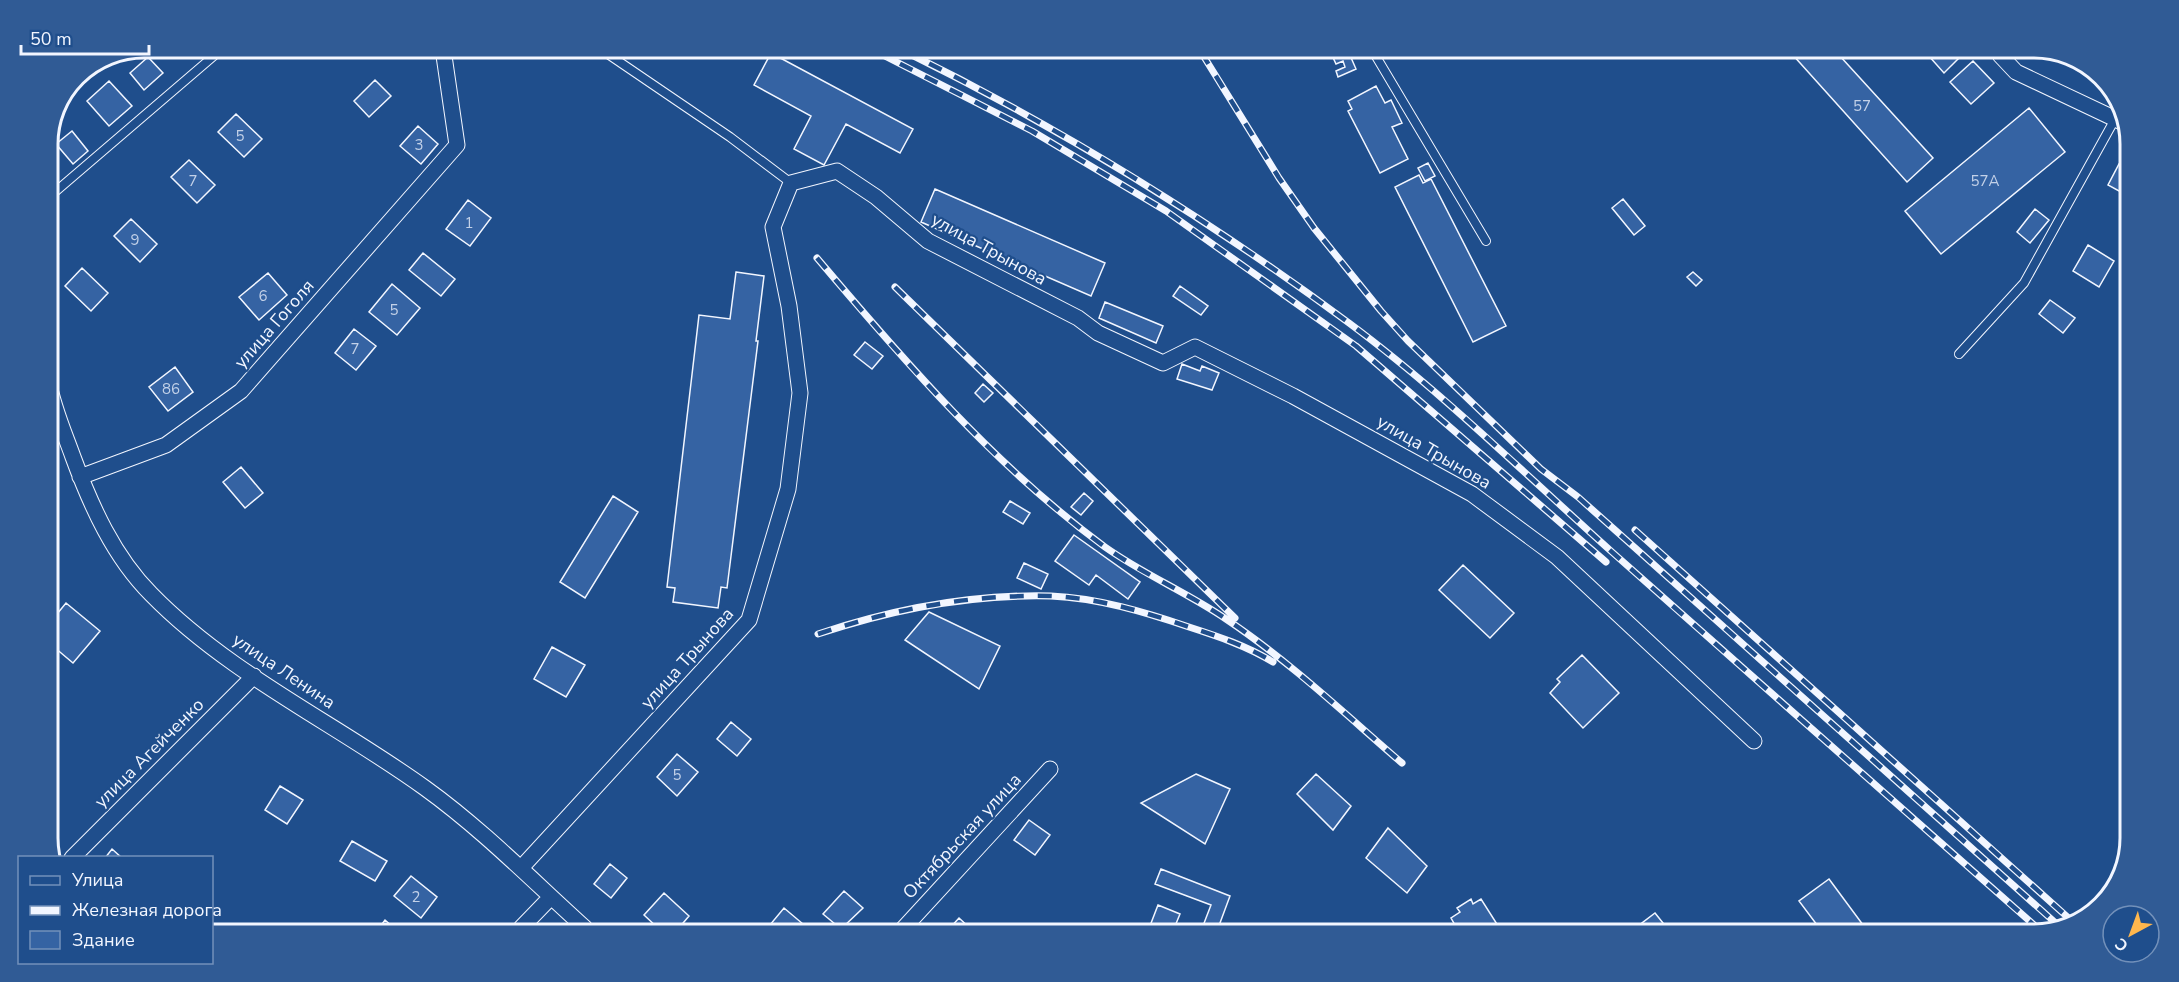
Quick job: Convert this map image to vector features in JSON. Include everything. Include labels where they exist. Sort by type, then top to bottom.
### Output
[{"type":"street","name":"улица Гоголя","points":[[80,477],[166,445],[241,391],[457,145],[444,58]]},
{"type":"street","points":[[2003,58],[2016,72],[2117,121]]},
{"type":"street","name":"улица Трынова","points":[[521,867],[749,620],[788,489],[800,393],[789,306],[773,227],[791,183],[837,171],[876,197],[928,241],[1078,318],[1098,333],[1163,363],[1195,347],[1293,396],[1472,494],[1557,557],[1754,741]]},
{"type":"street","name":"улица Ленина","points":[[59,423],[80,477],[107,535],[150,593],[199,637],[426,788],[521,867],[581,924]]},
{"type":"street","name":"улица Агейченко","points":[[74,856],[255,676]]},
{"type":"street","name":"Октябрьская улица","points":[[908,924],[1050,769]]},
{"type":"street","points":[[525,924],[551,897]]},
{"type":"lane","points":[[59,189],[211,58]]},
{"type":"lane","points":[[614,58],[730,137],[791,183]]},
{"type":"lane","points":[[1377,58],[1486,241]]},
{"type":"lane","points":[[1959,354],[2024,283],[2118,125]]},
{"type":"building","points":[[149,58],[163,73],[144,90],[130,73]]},
{"type":"building","points":[[768,58],[780,58],[913,129],[900,153],[846,124],[824,165],[794,149],[811,116],[754,85]]},
{"type":"building","points":[[1333,58],[1351,58],[1356,69],[1338,77],[1336,71],[1345,67],[1343,61],[1336,64]]},
{"type":"building","points":[[1796,58],[1842,58],[1933,158],[1907,182]]},
{"type":"building","points":[[1931,58],[1959,58],[1944,73]]},
{"type":"building","points":[[1973,61],[1994,83],[1971,104],[1950,82]]},
{"type":"building","points":[[375,80],[391,96],[369,117],[354,101]]},
{"type":"building","points":[[109,81],[132,106],[109,126],[87,101]]},
{"type":"building","points":[[1376,86],[1385,103],[1391,100],[1402,123],[1392,127],[1408,159],[1380,173],[1348,111],[1352,109],[1348,101]]},
{"type":"building","points":[[2029,108],[2065,152],[1941,254],[1905,211]]},
{"type":"building","points":[[236,114],[262,139],[244,157],[218,132]]},
{"type":"building","points":[[418,126],[438,144],[421,164],[400,146]]},
{"type":"building","points":[[72,131],[88,151],[73,164],[59,148],[59,142]]},
{"type":"building","points":[[189,160],[215,185],[197,203],[171,177]]},
{"type":"building","points":[[1428,163],[1435,176],[1425,181],[1418,168]]},
{"type":"building","points":[[2119,164],[2120,164],[2120,192],[2108,185]]},
{"type":"building","points":[[1419,175],[1423,183],[1431,179],[1506,326],[1473,342],[1395,187]]},
{"type":"building","points":[[935,189],[1105,263],[1091,296],[921,222]]},
{"type":"building","points":[[1623,199],[1645,226],[1634,235],[1612,208]]},
{"type":"building","points":[[468,200],[491,218],[470,246],[446,229]]},
{"type":"building","points":[[2035,209],[2049,220],[2030,243],[2017,232]]},
{"type":"building","points":[[131,219],[157,244],[140,262],[114,236]]},
{"type":"building","points":[[2088,245],[2114,261],[2099,287],[2073,271]]},
{"type":"building","points":[[423,253],[455,279],[441,296],[409,270]]},
{"type":"building","points":[[82,268],[108,293],[91,311],[65,286]]},
{"type":"building","points":[[736,272],[764,276],[727,588],[721,587],[718,608],[673,602],[675,588],[667,587],[699,315],[730,319]]},
{"type":"building","points":[[1693,272],[1702,280],[1696,286],[1687,277]]},
{"type":"building","points":[[268,273],[287,295],[259,320],[239,297]]},
{"type":"building","points":[[392,284],[420,308],[397,335],[369,312]]},
{"type":"building","points":[[1180,286],[1208,306],[1201,315],[1173,296]]},
{"type":"building","points":[[2050,300],[2075,318],[2063,333],[2039,314]]},
{"type":"building","points":[[1105,302],[1163,326],[1156,343],[1099,318]]},
{"type":"building","points":[[354,329],[376,346],[356,370],[335,353]]},
{"type":"building","points":[[865,342],[883,356],[872,369],[854,355]]},
{"type":"building","points":[[1182,364],[1200,371],[1202,366],[1219,373],[1212,390],[1177,379]]},
{"type":"building","points":[[175,367],[193,392],[168,411],[149,387]]},
{"type":"building","points":[[983,384],[993,393],[984,402],[975,393]]},
{"type":"building","points":[[241,467],[263,493],[245,508],[223,482]]},
{"type":"building","points":[[1084,493],[1093,501],[1081,515],[1071,507]]},
{"type":"building","points":[[613,496],[638,512],[585,598],[560,582]]},
{"type":"building","points":[[1010,501],[1030,513],[1023,524],[1003,512]]},
{"type":"building","points":[[1074,535],[1140,582],[1128,599],[1096,575],[1089,585],[1055,561]]},
{"type":"building","points":[[1024,563],[1048,574],[1041,589],[1017,578]]},
{"type":"building","points":[[1463,565],[1514,613],[1490,638],[1439,590]]},
{"type":"building","points":[[66,603],[100,631],[73,663],[59,651],[59,612]]},
{"type":"building","points":[[929,612],[1000,646],[979,689],[905,640]]},
{"type":"building","points":[[552,647],[585,665],[566,697],[534,679]]},
{"type":"building","points":[[1582,655],[1619,693],[1583,728],[1550,693],[1560,682],[1557,679]]},
{"type":"building","points":[[731,722],[751,739],[737,756],[717,739]]},
{"type":"building","points":[[677,754],[698,772],[677,796],[657,777]]},
{"type":"building","points":[[1196,774],[1230,789],[1205,844],[1141,803]]},
{"type":"building","points":[[1316,774],[1351,806],[1333,830],[1297,794]]},
{"type":"building","points":[[280,786],[303,800],[287,824],[265,810]]},
{"type":"building","points":[[1029,820],[1050,835],[1035,855],[1014,840]]},
{"type":"building","points":[[1388,828],[1427,866],[1407,893],[1366,858]]},
{"type":"building","points":[[352,841],[387,861],[375,881],[340,861]]},
{"type":"building","points":[[112,849],[120,856],[107,856]]},
{"type":"building","points":[[610,864],[627,878],[611,898],[594,884]]},
{"type":"building","points":[[1161,869],[1230,896],[1220,924],[1204,924],[1211,905],[1155,884]]},
{"type":"building","points":[[411,876],[437,897],[421,918],[394,896]]},
{"type":"building","points":[[1829,879],[1862,924],[1816,924],[1799,901]]},
{"type":"building","points":[[844,891],[863,908],[846,924],[835,924],[823,914]]},
{"type":"building","points":[[664,893],[689,916],[682,924],[654,924],[644,915]]},
{"type":"building","points":[[1471,899],[1473,904],[1481,899],[1497,924],[1454,924],[1451,918],[1460,912],[1457,908]]},
{"type":"building","points":[[1158,905],[1180,914],[1176,924],[1151,924]]},
{"type":"building","points":[[784,908],[803,924],[771,924]]},
{"type":"building","points":[[1655,913],[1664,924],[1643,924]]},
{"type":"building","points":[[959,918],[966,924],[954,924]]},
{"type":"railway","points":[[889,58],[1032,131],[1166,211],[1356,346],[1606,562]]},
{"type":"railway","points":[[918,58],[1077,143],[1188,212],[1242,247],[1383,349],[1483,434],[1612,552],[2033,924]]},
{"type":"railway","points":[[1205,58],[1279,178],[1314,228],[1408,341],[1541,469],[1578,497],[2054,921]]},
{"type":"railway","points":[[817,258],[953,411],[1026,482],[1065,516],[1105,547],[1249,635],[1316,688],[1402,763]]},
{"type":"railway","points":[[895,287],[1235,618]]},
{"type":"railway","points":[[1635,530],[2067,917]]},
{"type":"railway","points":[[818,634],[875,617],[933,605],[1021,596],[1069,597],[1155,616],[1232,642],[1273,662]]}]
